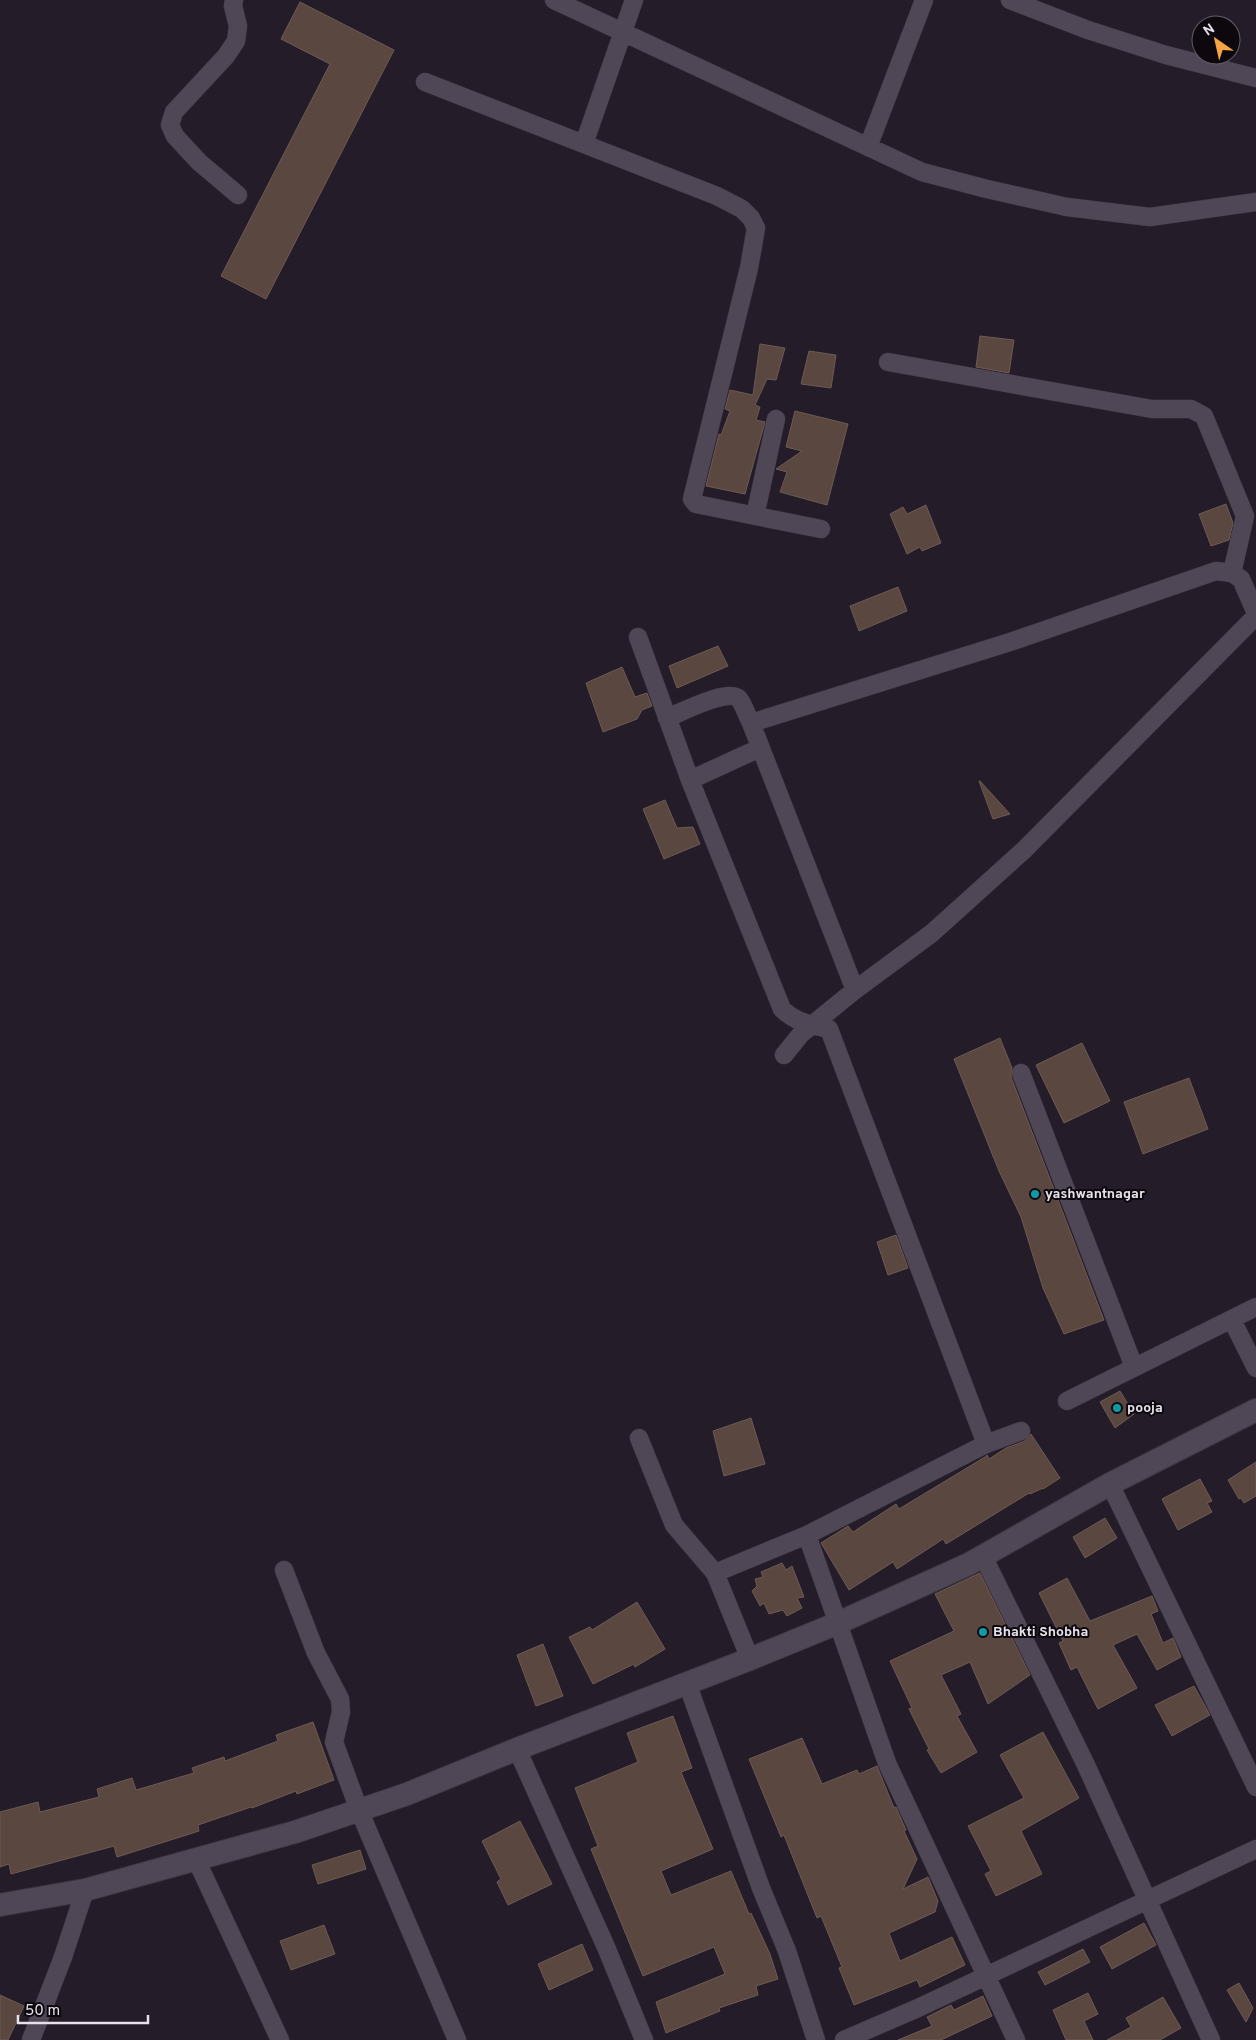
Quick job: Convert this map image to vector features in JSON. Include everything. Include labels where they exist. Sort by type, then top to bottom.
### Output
[{"type":"street","points":[[234,0],[233,6],[238,26],[236,42],[226,56],[174,112],[170,125],[175,136],[199,162],[238,195]]},
{"type":"street","points":[[554,0],[922,172],[1067,207],[1150,217],[1256,202]]},
{"type":"street","points":[[584,144],[634,0]]},
{"type":"street","points":[[868,147],[924,0]]},
{"type":"street","points":[[1010,0],[1088,30],[1166,55],[1256,78]]},
{"type":"street","points":[[425,82],[717,196],[742,209],[751,218],[756,228],[749,268],[692,499],[696,504],[821,529]]},
{"type":"street","points":[[888,362],[1152,409],[1191,409],[1204,416],[1245,516],[1232,573]]},
{"type":"street","points":[[755,516],[776,419]]},
{"type":"street","points":[[751,723],[1010,642],[1216,571],[1232,573],[1242,579],[1256,614],[1024,850],[932,933],[855,990],[801,1034],[784,1055]]},
{"type":"street","points":[[638,637],[690,780],[782,1009],[789,1017],[829,1029],[986,1444]]},
{"type":"street","points":[[667,718],[721,696],[732,694],[739,698],[751,723],[855,990]]},
{"type":"street","points":[[690,780],[760,748]]},
{"type":"street","points":[[1021,1073],[1134,1367]]},
{"type":"street","points":[[1067,1401],[1256,1307]]},
{"type":"street","points":[[1232,1320],[1256,1368]]},
{"type":"street","points":[[0,1905],[85,1890],[295,1832],[407,1794],[517,1749],[750,1659],[838,1623],[969,1564],[1110,1484],[1256,1410]]},
{"type":"street","points":[[714,1573],[808,1535],[986,1444],[1021,1431]]},
{"type":"street","points":[[639,1438],[674,1525],[714,1573],[750,1659]]},
{"type":"street","points":[[1110,1484],[1256,1787]]},
{"type":"street","points":[[808,1535],[887,1763],[986,1977],[1009,2038]]},
{"type":"street","points":[[983,1556],[1085,1763],[1212,2040]]},
{"type":"street","points":[[284,1570],[316,1654],[340,1699],[341,1712],[334,1742],[359,1810],[457,2040]]},
{"type":"street","points":[[688,1683],[761,1888],[787,1951],[816,2040]]},
{"type":"street","points":[[517,1749],[606,1947],[644,2040]]},
{"type":"street","points":[[844,2040],[986,1977],[1256,1849]]},
{"type":"street","points":[[196,1859],[280,2040]]},
{"type":"street","points":[[31,2040],[63,1957],[85,1890]]},
{"type":"building","points":[[300,2],[394,50],[266,299],[221,276],[330,64],[281,39]]},
{"type":"building","points":[[980,336],[1014,340],[1009,373],[976,367]]},
{"type":"building","points":[[760,344],[785,348],[776,380],[767,379],[755,405],[760,407],[756,420],[765,422],[745,494],[706,486],[719,434],[721,435],[730,411],[725,409],[730,390],[753,395]]},
{"type":"building","points":[[809,351],[836,355],[831,388],[801,384]]},
{"type":"building","points":[[795,411],[848,424],[827,505],[780,492],[787,472],[776,469],[802,451],[786,447]]},
{"type":"building","points":[[1226,504],[1233,523],[1229,540],[1211,546],[1199,514]]},
{"type":"building","points":[[926,505],[941,543],[922,551],[920,547],[907,554],[890,514],[903,507],[907,514]]},
{"type":"building","points":[[898,587],[907,611],[859,631],[850,606]]},
{"type":"building","points":[[718,646],[728,666],[677,688],[669,666]]},
{"type":"building","points":[[622,667],[635,697],[647,693],[652,706],[642,710],[637,719],[603,732],[586,683]]},
{"type":"building","points":[[980,781],[1010,814],[993,819]]},
{"type":"building","points":[[665,800],[677,828],[693,827],[700,844],[664,859],[643,809]]},
{"type":"building","name":"yashwantnagar","points":[[1000,1038],[1012,1068],[1011,1077],[1104,1320],[1064,1334],[1043,1288],[1021,1217],[999,1171],[954,1059]]},
{"type":"building","points":[[1082,1043],[1110,1101],[1064,1123],[1036,1065]]},
{"type":"building","points":[[1189,1078],[1208,1129],[1143,1154],[1124,1102]]},
{"type":"building","points":[[896,1235],[908,1268],[888,1275],[877,1242]]},
{"type":"building","name":"pooja","points":[[1120,1391],[1134,1414],[1115,1428],[1100,1402]]},
{"type":"building","points":[[751,1418],[765,1464],[724,1476],[713,1431]]},
{"type":"building","points":[[1031,1434],[1060,1478],[1043,1489],[1029,1493],[946,1544],[943,1539],[897,1569],[893,1562],[849,1590],[821,1543],[848,1526],[853,1532],[896,1504],[899,1509],[987,1455],[989,1459],[1006,1448],[1025,1441]]},
{"type":"building","points":[[1256,1462],[1256,1496],[1244,1503],[1241,1498],[1239,1499],[1228,1480]]},
{"type":"building","points":[[1200,1479],[1212,1501],[1207,1503],[1212,1512],[1178,1530],[1162,1499]]},
{"type":"building","points":[[1105,1518],[1117,1538],[1085,1558],[1073,1537]]},
{"type":"building","points":[[782,1563],[786,1570],[792,1566],[804,1597],[797,1598],[802,1608],[787,1616],[783,1610],[769,1614],[764,1603],[760,1606],[752,1591],[757,1586],[755,1579],[763,1577],[761,1572]]},
{"type":"building","points":[[980,1573],[1030,1675],[988,1704],[970,1662],[941,1675],[961,1714],[957,1716],[977,1752],[941,1773],[927,1750],[929,1749],[909,1709],[912,1708],[890,1661],[954,1631],[935,1594]]},
{"type":"building","points":[[1067,1578],[1090,1621],[1152,1596],[1158,1611],[1151,1614],[1163,1643],[1173,1638],[1181,1657],[1157,1670],[1137,1634],[1113,1645],[1137,1688],[1098,1709],[1077,1667],[1071,1670],[1059,1643],[1063,1641],[1039,1593]]},
{"type":"building","points":[[637,1602],[665,1649],[635,1667],[634,1664],[593,1684],[569,1637],[590,1627],[592,1630]]},
{"type":"building","points":[[543,1644],[563,1696],[536,1706],[517,1655]]},
{"type":"building","points":[[1194,1686],[1210,1715],[1172,1736],[1155,1705]]},
{"type":"building","points":[[673,1716],[692,1768],[681,1772],[713,1849],[661,1871],[671,1895],[731,1871],[749,1914],[751,1913],[770,1954],[778,1979],[756,1986],[758,1995],[719,2008],[720,2011],[666,2033],[656,2002],[725,1974],[714,1947],[643,1976],[591,1849],[598,1846],[575,1788],[638,1762],[627,1733]]},
{"type":"building","points":[[313,1722],[334,1780],[297,1794],[296,1791],[252,1808],[198,1825],[199,1831],[117,1857],[114,1846],[11,1874],[9,1864],[0,1867],[0,1812],[38,1802],[40,1812],[99,1797],[97,1789],[132,1778],[136,1790],[194,1773],[192,1768],[224,1757],[225,1761],[278,1741],[276,1735]]},
{"type":"building","points":[[1043,1732],[1079,1798],[1021,1831],[1042,1874],[996,1896],[985,1874],[991,1871],[968,1826],[1024,1798],[1000,1755]]},
{"type":"building","points":[[802,1738],[822,1784],[857,1770],[859,1774],[877,1766],[917,1859],[903,1889],[928,1877],[938,1901],[935,1912],[889,1933],[900,1961],[952,1937],[965,1965],[920,1987],[917,1980],[854,2005],[839,1968],[842,1967],[821,1916],[817,1918],[784,1835],[781,1837],[749,1759]]},
{"type":"building","points":[[520,1821],[552,1884],[508,1905],[497,1882],[501,1879],[482,1841]]},
{"type":"building","points":[[360,1850],[366,1869],[318,1884],[312,1865]]},
{"type":"building","points":[[1144,1923],[1156,1945],[1112,1969],[1100,1947]]},
{"type":"building","points":[[324,1925],[335,1954],[291,1970],[280,1941]]},
{"type":"building","points":[[582,1944],[593,1970],[549,1990],[538,1964]]},
{"type":"building","points":[[1083,1949],[1090,1962],[1045,1985],[1038,1972]]},
{"type":"building","points":[[1239,1983],[1253,2008],[1246,2022],[1227,1990]]},
{"type":"building","points":[[1088,1993],[1098,2014],[1084,2021],[1093,2040],[1066,2040],[1053,2010]]},
{"type":"building","points":[[0,1995],[24,2006],[8,2040],[0,2040]]},
{"type":"building","points":[[983,1996],[992,2016],[941,2040],[898,2040],[932,2026],[927,2017],[951,2005],[954,2010]]},
{"type":"building","points":[[1163,1997],[1181,2028],[1160,2040],[1107,2040],[1131,2027],[1126,2018]]},
{"type":"place","name":"yashwantnagar","points":[[1035,1194]]},
{"type":"place","name":"pooja","points":[[1117,1408]]},
{"type":"place","name":"Bhakti Shobha","points":[[983,1632]]}]
